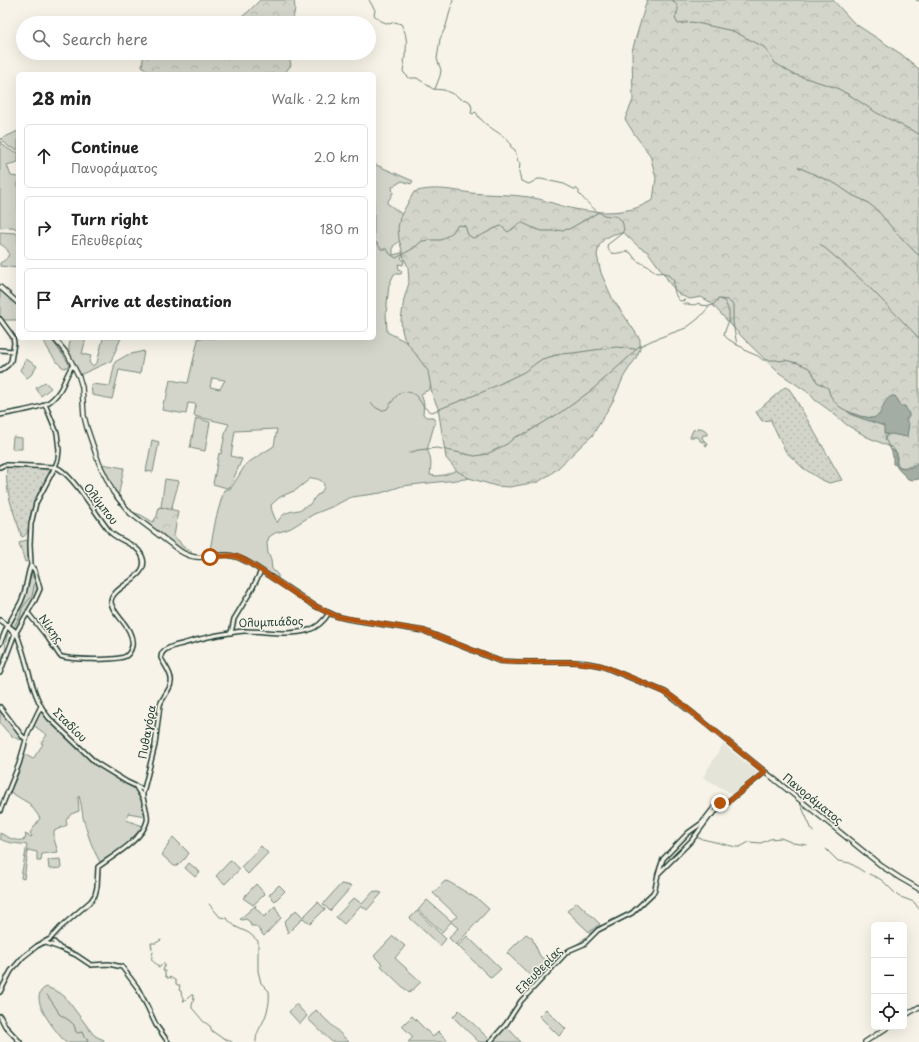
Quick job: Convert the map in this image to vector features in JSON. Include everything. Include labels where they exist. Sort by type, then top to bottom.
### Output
[{"type":"main road","points":[[0,287],[16,301]]},
{"type":"main road","name":"Πανοράματος","points":[[56,340],[68,355],[78,374],[82,387],[84,416],[99,463],[113,492],[130,513],[186,554],[192,557],[202,558],[233,556],[244,560],[315,606],[339,617],[424,631],[500,661],[584,662],[595,664],[658,689],[668,694],[883,867],[919,889]]},
{"type":"main road","points":[[907,1014],[919,1007]]},
{"type":"main road","points":[[864,1042],[883,1030]]},
{"type":"street","points":[[0,319],[13,337],[13,351],[10,362],[0,371]]},
{"type":"street","points":[[0,350],[13,351]]},
{"type":"street","points":[[0,415],[50,402],[59,392],[69,370],[73,365]]},
{"type":"street","points":[[0,644],[7,626],[24,594],[31,565],[30,530],[33,514],[36,503],[55,467],[58,452],[57,433],[45,404]]},
{"type":"street","points":[[0,468],[7,464],[55,467]]},
{"type":"street","name":"Ολύμπου","points":[[55,467],[61,469],[69,477],[94,508],[111,533],[137,549],[142,556],[143,561],[138,575],[114,594],[111,600],[112,607],[125,623],[131,637],[132,646],[128,655],[112,659],[69,659],[60,656]]},
{"type":"street","points":[[0,673],[15,634],[39,594],[40,589],[35,571],[31,565]]},
{"type":"street","points":[[231,633],[234,618],[250,593],[261,570]]},
{"type":"street","name":"Νίκης","points":[[28,613],[60,656]]},
{"type":"street","name":"Ολυμπιάδος","points":[[231,633],[243,631],[304,631],[320,624],[329,613]]},
{"type":"street","name":"Σταδίου","points":[[0,620],[15,634],[20,643],[31,683],[41,706],[50,720],[90,758],[111,773],[144,790]]},
{"type":"street","name":"Πυθαγόρα","points":[[142,797],[154,749],[160,705],[171,682],[170,675],[161,658],[162,652],[168,648],[188,642],[210,636],[231,633]]},
{"type":"street","points":[[0,811],[20,764],[31,726],[41,706]]},
{"type":"street","points":[[0,707],[26,740]]},
{"type":"street","name":"Ελευθερίας","points":[[658,874],[692,840],[710,816],[765,772]]},
{"type":"street","points":[[51,942],[60,927],[94,897],[97,886],[98,867],[126,847],[145,827],[147,815],[142,797],[137,788],[134,786]]},
{"type":"street","name":"Ελευθερίας","points":[[490,1042],[506,1024],[521,1001],[570,950],[584,944],[598,930],[632,913],[652,893],[662,860],[671,849],[688,833],[702,823],[717,804],[725,804]]},
{"type":"street","points":[[0,992],[8,975],[27,953],[43,942],[51,942],[80,957],[91,965],[109,964],[122,967],[137,987],[156,1025],[168,1042]]},
{"type":"street","points":[[0,1016],[5,1026],[20,1042]]},
{"type":"shaded area","points":[[892,396],[895,396],[900,406],[905,406],[909,414],[909,417],[906,419],[909,423],[907,437],[884,433],[884,426],[852,415],[847,411],[860,416],[873,418],[879,415],[885,401]]},
{"type":"shaded area","points":[[891,449],[897,453],[896,463],[899,467],[910,468],[919,463],[919,479],[908,479],[896,465],[893,464]]},
{"type":"shaded area","points":[[723,744],[757,772],[757,774],[732,794],[703,777]]},
{"type":"green space","points":[[260,0],[294,0],[295,9],[294,16],[243,16]]},
{"type":"green space","points":[[647,0],[833,0],[854,23],[901,54],[919,69],[919,462],[910,466],[900,467],[897,463],[897,454],[893,448],[867,437],[847,425],[815,400],[809,393],[778,372],[744,339],[710,302],[701,297],[690,299],[680,295],[670,284],[648,252],[639,247],[624,233],[614,234],[604,239],[599,246],[597,255],[601,273],[613,300],[640,339],[640,349],[624,376],[613,401],[592,436],[558,468],[538,482],[509,487],[496,486],[469,478],[457,471],[446,458],[438,408],[432,394],[428,371],[404,338],[402,330],[401,320],[404,299],[409,283],[408,267],[399,239],[398,228],[400,217],[414,192],[428,189],[515,195],[539,199],[570,208],[596,212],[623,211],[639,207],[653,200],[656,178],[650,155],[625,119],[633,100],[632,51]]},
{"type":"green space","points":[[143,60],[290,60],[291,65],[286,72],[149,72],[142,66]]},
{"type":"green space","points":[[16,132],[16,149],[9,147],[1,139]]},
{"type":"green space","points":[[0,141],[8,149],[16,152],[16,163],[7,165],[11,176],[16,177],[16,229],[13,227],[0,228]]},
{"type":"green space","points":[[376,165],[413,181],[411,184],[402,181],[392,187],[393,193],[387,203],[403,215],[404,234],[401,240],[393,246],[393,255],[405,252],[401,258],[404,261],[403,265],[398,264],[399,269],[402,271],[401,274],[394,274],[389,285],[386,313],[387,332],[428,353],[431,379],[430,389],[421,394],[424,403],[423,414],[426,417],[433,417],[435,422],[427,450],[431,465],[430,475],[444,475],[461,469],[481,475],[465,479],[402,486],[381,493],[352,497],[314,514],[291,528],[275,533],[269,537],[267,543],[272,569],[278,575],[278,579],[244,557],[232,554],[209,555],[216,518],[224,490],[231,488],[246,464],[274,446],[277,429],[235,431],[231,456],[242,459],[230,487],[227,488],[213,484],[219,453],[221,454],[226,430],[229,424],[194,416],[196,404],[188,403],[186,414],[162,410],[164,400],[166,400],[170,380],[188,383],[198,340],[376,340]],"holes":[[[212,378],[225,380],[220,389],[210,387]],[[311,478],[319,480],[324,485],[320,494],[317,495],[309,505],[303,509],[284,514],[277,523],[271,505],[280,497],[296,490]]]},
{"type":"green space","points":[[0,232],[16,233],[16,268],[0,266],[0,263],[7,258],[9,254],[4,246],[0,244]]},
{"type":"green space","points":[[0,290],[16,304],[16,320],[2,320],[0,317]]},
{"type":"green space","points":[[44,340],[52,340],[69,365],[64,368],[61,366],[49,350]]},
{"type":"green space","points":[[70,340],[86,340],[82,354],[91,356],[89,362],[92,366],[97,363],[103,340],[120,340],[111,361],[82,374],[80,374],[72,361],[69,353]]},
{"type":"green space","points":[[144,351],[140,374],[119,370],[112,399],[92,395],[91,384],[110,386],[115,362],[127,355]]},
{"type":"green space","points":[[26,359],[37,366],[27,378],[20,370]]},
{"type":"green space","points":[[45,382],[51,388],[41,396],[36,388]]},
{"type":"green space","points":[[785,387],[792,393],[842,480],[829,483],[803,468],[786,452],[771,421],[772,420],[762,421],[756,412]]},
{"type":"green space","points":[[196,418],[210,422],[205,451],[190,448]]},
{"type":"green space","points":[[701,428],[707,433],[707,435],[703,435],[702,438],[707,442],[708,445],[706,446],[698,437],[690,437],[693,430]]},
{"type":"green space","points":[[13,437],[22,438],[22,449],[12,449]]},
{"type":"green space","points":[[152,440],[159,442],[153,472],[146,471]]},
{"type":"green space","points":[[102,464],[124,468],[118,497],[109,480]]},
{"type":"green space","points":[[7,467],[52,470],[31,511],[28,531],[23,537],[21,536],[8,491],[6,475]]},
{"type":"green space","points":[[165,479],[179,481],[171,510],[161,507]]},
{"type":"green space","points":[[159,507],[178,511],[174,537],[182,546],[191,551],[191,554],[179,548],[132,512],[153,522],[157,516]]},
{"type":"green space","points":[[26,540],[28,541],[28,561],[25,562],[19,543]]},
{"type":"green space","points":[[33,573],[36,582],[36,596],[32,605],[15,630],[10,624],[23,599],[29,574]]},
{"type":"green space","points":[[0,711],[24,740],[13,737],[0,723]]},
{"type":"green space","points":[[41,712],[93,762],[114,777],[137,790],[145,816],[128,813],[126,820],[143,826],[124,847],[100,862],[88,835],[79,796],[79,811],[71,814],[66,820],[67,825],[54,831],[54,839],[58,852],[42,854],[41,861],[37,861],[37,852],[28,850],[24,879],[21,877],[27,845],[3,841],[0,839],[0,833],[15,840],[25,839],[25,834],[31,837],[32,836],[30,833],[40,818],[30,804],[10,792],[19,772],[24,754],[33,759],[47,735],[33,725]]},
{"type":"green space","points":[[173,837],[189,853],[177,866],[174,866],[162,855]]},
{"type":"green space","points":[[261,846],[268,853],[248,874],[241,867]]},
{"type":"green space","points":[[60,859],[61,868],[49,869],[48,860]]},
{"type":"green space","points":[[231,860],[240,869],[225,884],[216,876]]},
{"type":"green space","points":[[189,863],[200,872],[195,877],[185,868]]},
{"type":"green space","points":[[445,881],[479,900],[489,909],[456,945],[449,938],[458,928],[451,922],[442,932],[418,910],[427,900],[451,921],[457,916],[433,893]]},
{"type":"green space","points":[[256,884],[265,894],[253,905],[243,898]]},
{"type":"green space","points":[[341,884],[352,886],[330,911],[323,904]]},
{"type":"green space","points":[[279,885],[285,891],[275,901],[269,895]]},
{"type":"green space","points":[[374,891],[382,893],[367,910],[361,905],[344,924],[336,917],[354,898],[362,904]]},
{"type":"green space","points":[[318,902],[325,909],[310,924],[303,918],[288,933],[284,922],[296,910],[303,917]]},
{"type":"green space","points":[[577,902],[600,924],[589,932],[567,911]]},
{"type":"green space","points":[[256,905],[255,907],[264,917],[275,906],[281,918],[264,936],[256,926],[251,926],[250,922],[246,919],[240,919]]},
{"type":"green space","points":[[417,911],[446,939],[440,946],[410,918]]},
{"type":"green space","points":[[601,925],[583,942],[568,949],[546,970],[552,957],[579,943]]},
{"type":"green space","points":[[526,934],[532,938],[540,956],[547,962],[543,976],[537,982],[507,953]]},
{"type":"green space","points":[[393,936],[405,946],[395,958],[421,982],[409,993],[381,966],[382,964],[374,956]]},
{"type":"green space","points":[[467,936],[501,969],[491,978],[458,946]]},
{"type":"green space","points":[[47,987],[65,997],[93,1034],[104,1040],[103,1042],[65,1042],[47,1019],[40,1005],[40,993]]},
{"type":"green space","points":[[296,1004],[307,1016],[300,1024],[289,1012]]},
{"type":"green space","points":[[546,1009],[566,1029],[559,1036],[539,1016]]},
{"type":"green space","points":[[316,1010],[349,1042],[332,1042],[308,1019]]},
{"type":"green space","points":[[459,1010],[490,1040],[488,1042],[479,1042],[453,1017]]},
{"type":"green space","points":[[412,1016],[433,1037],[438,1031],[449,1042],[408,1042],[413,1037],[402,1026]]},
{"type":"green space","points":[[507,1027],[521,1042],[492,1042]]},
{"type":"waterway","points":[[369,0],[375,10],[375,16]]},
{"type":"waterway","points":[[435,89],[441,70],[437,59],[440,39],[446,26],[453,0]]},
{"type":"waterway","points":[[672,0],[678,8],[675,18],[678,24],[692,22],[733,31],[764,47],[775,63],[793,74],[837,88],[877,113],[919,134]]},
{"type":"waterway","points":[[376,17],[381,21],[389,24],[395,22],[401,24],[405,32],[406,41],[403,71],[409,78],[417,78],[433,89],[444,90],[460,99],[467,100],[470,102],[472,108],[471,113],[477,113],[479,118],[485,124],[511,144],[510,146],[515,150],[518,162],[520,163],[519,173],[521,181],[529,184],[541,179],[564,184],[577,189],[584,200],[600,213],[606,216],[615,216],[619,218],[622,222],[624,230],[607,245],[608,250],[613,253],[630,252],[636,260],[657,273],[665,273],[674,281],[674,289],[677,297],[680,301],[685,300],[683,304],[695,305],[699,303],[700,305],[710,306],[713,305],[718,299],[728,300],[733,305],[733,323],[737,345]]},
{"type":"waterway","points":[[798,167],[836,184],[852,195],[867,202],[878,211],[893,229],[919,255]]},
{"type":"waterway","points":[[376,243],[381,249],[387,249],[390,254],[396,258],[414,248],[422,241],[441,240],[453,232],[459,225],[465,226],[468,235],[473,238],[501,226],[508,232],[520,223],[542,231],[554,231],[569,229],[599,212]]},
{"type":"waterway","points":[[820,244],[871,289],[919,338]]},
{"type":"waterway","points":[[721,299],[725,302],[729,311],[729,320],[724,335],[728,339],[763,360],[785,360],[798,363],[809,368],[817,382],[828,388],[834,401],[847,411]]},
{"type":"waterway","points":[[409,453],[418,450],[437,448],[475,456],[487,454],[507,444],[515,437],[528,432],[566,409],[593,389],[638,347],[686,328],[698,319],[709,307]]},
{"type":"waterway","points":[[371,403],[378,409],[385,410],[400,393],[408,392],[416,396],[425,408],[432,412],[485,391],[524,372],[542,359],[561,354],[616,347],[635,349]]},
{"type":"waterway","points":[[887,434],[885,439],[891,450]]},
{"type":"waterway","points":[[15,625],[20,617],[22,608],[32,596],[35,581],[32,575]]},
{"type":"waterway","points":[[0,663],[5,651],[8,634]]},
{"type":"waterway","points":[[800,803],[813,832]]},
{"type":"waterway","points":[[698,838],[736,847],[740,847],[749,842],[761,843],[770,839],[781,838],[793,843],[807,845]]},
{"type":"waterway","points":[[826,849],[838,861],[850,863],[864,872]]},
{"type":"waterway","points":[[869,874],[880,879],[898,896],[914,902],[919,909]]},
{"type":"waterway","points":[[209,904],[220,917],[226,918],[236,927],[249,933],[258,941],[258,971],[261,983],[269,991],[269,999],[263,1022],[257,1034],[256,1042]]},
{"type":"waterway","points":[[152,949],[151,943],[156,943],[161,940]]},
{"type":"waterway","points":[[153,952],[152,961],[158,965],[158,968],[163,963],[165,964],[163,971],[165,971],[165,976],[167,978],[170,977],[180,986],[179,990],[181,991],[184,1002],[191,995],[193,995],[194,998],[192,1008],[203,1021],[210,1026],[212,1031],[232,1042]]},
{"type":"waterway","points":[[47,995],[56,1007],[59,1014],[74,1025],[76,1032],[82,1032],[84,1037],[88,1039],[87,1042]]},
{"type":"route","points":[[210,557],[228,556],[241,559],[261,570],[315,606],[339,617],[424,631],[500,661],[595,664],[658,689],[678,701],[765,772],[725,804],[720,803]]}]
